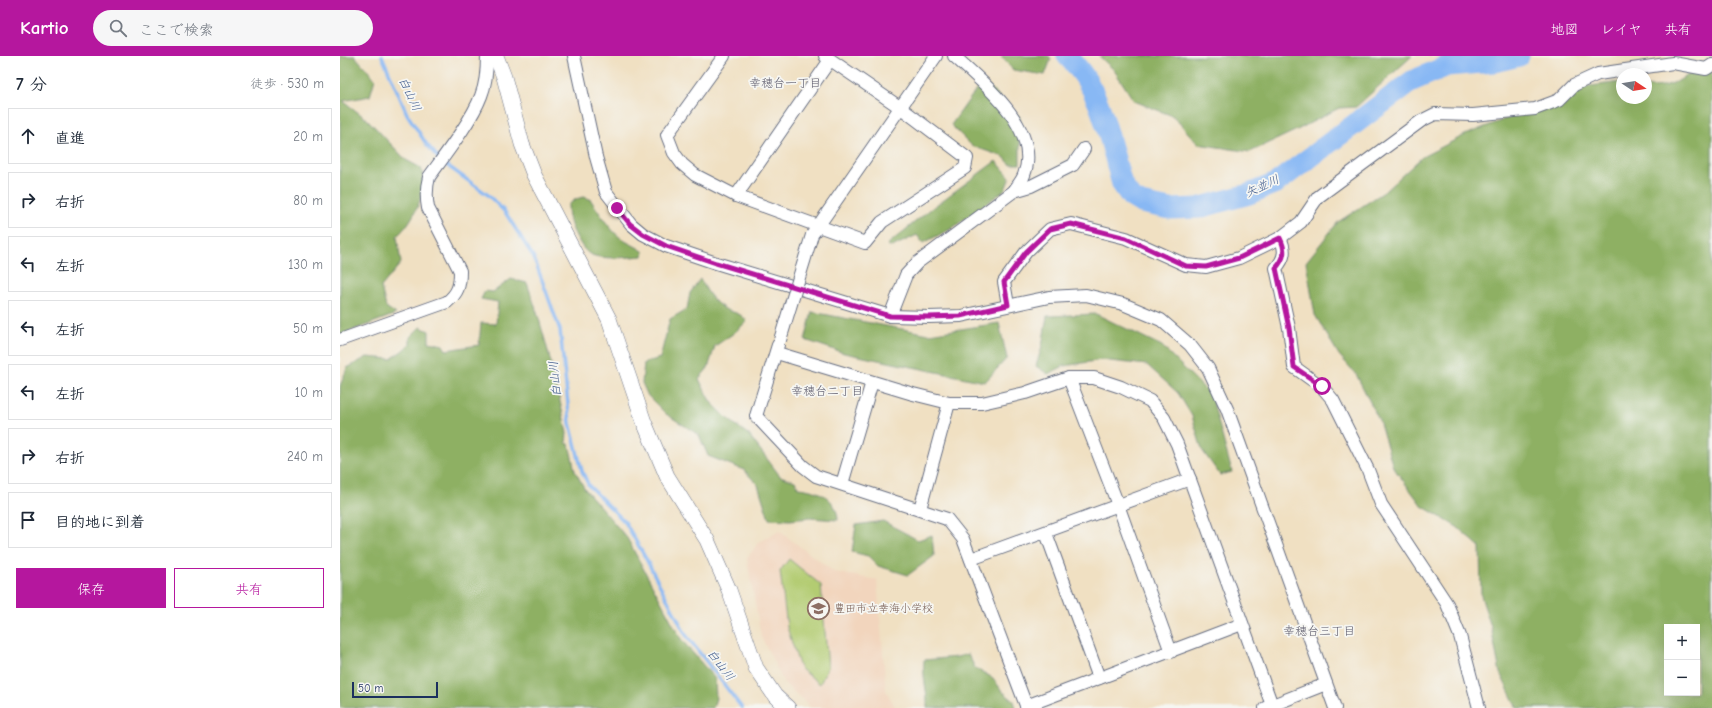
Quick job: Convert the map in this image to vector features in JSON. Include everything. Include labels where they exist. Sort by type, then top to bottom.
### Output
[{"type":"main road","points":[[496,56],[504,77],[519,137],[534,175],[609,319],[644,422],[667,476],[707,540],[729,590],[756,668],[775,696],[788,708]]},
{"type":"street","points":[[340,340],[447,302],[455,295],[460,281],[460,272],[428,208],[426,197],[428,181],[475,109],[482,95],[487,67],[487,56]]},
{"type":"street","points":[[574,56],[596,157],[606,192],[630,224],[643,234],[666,246],[716,263],[890,316],[960,316],[1049,297],[1086,295],[1123,304],[1161,320],[1190,345],[1208,368],[1227,409],[1335,708]]},
{"type":"street","points":[[724,56],[667,135],[674,153],[682,164],[695,175],[736,196],[815,231],[865,243],[882,222],[965,168],[967,158],[901,108],[827,58],[736,196]]},
{"type":"street","points":[[936,56],[815,231],[756,416],[803,466],[816,476],[920,509],[946,519],[963,539],[1027,707],[1242,624]]},
{"type":"street","points":[[954,56],[978,77],[1014,118],[1023,133],[1027,150],[1024,175],[1014,191]]},
{"type":"street","points":[[1008,305],[1004,282],[1026,252],[1050,229],[1071,224],[1126,238],[1186,266],[1206,267],[1239,258],[1280,238],[1301,222],[1318,197],[1421,121],[1435,114],[1473,115],[1522,112],[1546,106],[1559,100],[1574,85],[1598,74],[1673,63],[1706,69],[1712,65]]},
{"type":"street","points":[[890,316],[906,275],[917,263],[1014,191],[1031,186],[1073,165],[1084,149]]},
{"type":"street","points":[[1280,238],[1285,248],[1282,261],[1276,268],[1289,328],[1294,367],[1322,386],[1333,400],[1368,470],[1381,504],[1447,604],[1460,636],[1479,708]]},
{"type":"street","points":[[777,353],[872,382],[949,403],[982,403],[1025,393],[1069,378],[1094,378],[1121,387],[1150,400],[1164,418],[1177,444],[1242,624],[1270,707],[1326,684]]},
{"type":"street","points":[[1069,378],[1118,505],[1171,652]]},
{"type":"street","points":[[842,484],[872,382]]},
{"type":"street","points":[[920,509],[949,403]]},
{"type":"street","points":[[971,559],[1046,533],[1190,479]]},
{"type":"street","points":[[1046,533],[1099,678]]},
{"type":"shaded area","name":"豊田市立幸海小学校","points":[[779,531],[834,572],[877,580],[886,691],[896,708],[812,708],[784,683],[761,636],[747,559],[758,543]]},
{"type":"green space","points":[[340,56],[355,56],[375,79],[370,96],[343,101],[368,120],[406,160],[421,168],[423,186],[414,214],[397,236],[401,263],[381,287],[386,307],[396,314],[340,335]]},
{"type":"green space","points":[[1001,56],[1049,56],[1051,59],[1045,75],[1013,70]]},
{"type":"green space","points":[[1099,56],[1412,56],[1356,107],[1339,108],[1250,152],[1198,144],[1173,116],[1134,101],[1114,70]]},
{"type":"green space","points":[[1712,57],[1712,708],[1517,708],[1500,673],[1491,627],[1481,596],[1480,547],[1457,527],[1422,506],[1393,467],[1379,420],[1356,374],[1339,355],[1315,315],[1306,262],[1338,222],[1384,192],[1422,157],[1467,134],[1551,101],[1582,87],[1616,83],[1616,104],[1652,104],[1652,87],[1665,86],[1690,74]]},
{"type":"green space","points":[[985,83],[1020,117],[1020,164],[1010,164],[1004,157],[972,146],[951,125],[976,90]]},
{"type":"green space","points":[[996,161],[1010,177],[1005,190],[951,229],[923,243],[917,235],[892,247],[887,245],[932,208]]},
{"type":"green space","points":[[583,197],[590,199],[615,233],[625,241],[644,252],[643,256],[607,258],[588,253],[580,244],[573,230],[568,210],[568,205],[576,199]]},
{"type":"green space","points":[[511,279],[527,283],[533,301],[545,339],[567,433],[566,443],[569,444],[575,471],[585,489],[627,538],[681,639],[715,679],[716,698],[713,708],[340,708],[340,386],[347,368],[367,357],[391,359],[410,345],[410,337],[420,327],[429,331],[429,342],[443,345],[446,350],[479,345],[481,323],[496,324],[498,302],[481,299],[485,291],[493,292]]},
{"type":"green space","points":[[700,279],[715,302],[725,309],[741,315],[747,321],[734,333],[715,346],[708,368],[699,379],[710,401],[728,419],[749,435],[780,476],[795,481],[798,488],[820,493],[826,496],[837,512],[838,520],[810,518],[790,520],[769,519],[758,485],[744,470],[708,456],[699,435],[666,414],[648,396],[642,383],[644,363],[660,358],[670,319],[687,309],[690,293]]},
{"type":"green space","points":[[812,312],[929,334],[999,323],[1007,358],[985,382],[844,353],[805,340]]},
{"type":"green space","points":[[1096,314],[1162,346],[1211,395],[1232,472],[1220,475],[1202,450],[1192,416],[1178,393],[1147,365],[1101,360],[1064,366],[1048,374],[1036,366],[1042,346],[1047,316]]},
{"type":"green space","points":[[883,521],[918,540],[932,535],[934,556],[908,575],[878,566],[868,556],[852,552],[856,525]]},
{"type":"green space","points":[[789,559],[821,585],[828,667],[820,684],[800,668],[787,627],[780,571]]},
{"type":"green space","points":[[968,654],[975,668],[993,678],[1002,691],[1014,701],[1016,708],[927,708],[924,660],[957,657]]},
{"type":"waterway","name":"白山川","points":[[382,56],[407,114],[427,145],[441,161],[488,195],[505,212],[534,258],[560,330],[570,423],[582,471],[589,486],[625,522],[686,635],[742,708]]},
{"type":"waterway","name":"矢並川","points":[[1067,56],[1089,83],[1096,99],[1103,116],[1122,184],[1131,197],[1141,203],[1170,209],[1198,208],[1249,194],[1276,183],[1412,81],[1447,66],[1494,62],[1519,56]]},
{"type":"place","name":"豊田市立幸海小学校","points":[[818,608]]},
{"type":"district","name":"幸穂台一丁目","points":[[785,83]]},
{"type":"district","name":"幸穂台二丁目","points":[[827,391]]},
{"type":"district","name":"幸穂台三丁目","points":[[1319,631]]},
{"type":"route","points":[[617,208],[630,224],[643,234],[666,246],[716,263],[890,316],[960,316],[1008,305],[1004,282],[1026,252],[1050,229],[1071,224],[1126,238],[1186,266],[1206,267],[1239,258],[1280,238],[1285,248],[1282,261],[1276,268],[1289,328],[1294,367],[1322,386]]}]
